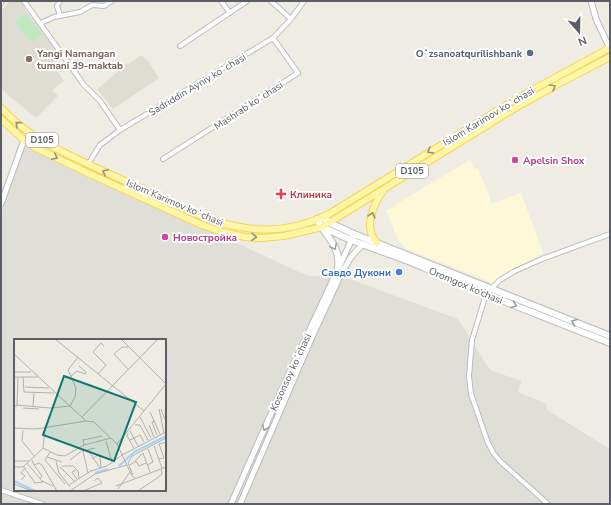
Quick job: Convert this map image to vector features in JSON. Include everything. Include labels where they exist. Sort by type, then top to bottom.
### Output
[{"type":"main road","name":"Islom Karimov koʻchasi","points":[[1,108],[22,128],[36,137],[88,164],[204,217],[246,228],[286,228],[319,218],[516,99],[610,49]]},
{"type":"main road","name":"Islom Karimov koʻchasi","points":[[1,119],[24,140],[90,174],[202,225],[222,232],[245,237],[261,238],[284,236],[322,227],[330,223],[517,107],[610,57]]},
{"type":"main road","points":[[377,243],[371,234],[370,221],[376,204],[384,189]]},
{"type":"main road","name":"Oromgox ko‘chasi","points":[[319,218],[330,223],[363,244],[610,343]]},
{"type":"main road","points":[[319,218],[322,227],[338,253],[338,268]]},
{"type":"main road","name":"Oromgox ko‘chasi","points":[[322,227],[377,243],[610,336]]},
{"type":"street","points":[[24,1],[84,85],[100,101],[120,130]]},
{"type":"street","points":[[60,1],[57,6],[60,15]]},
{"type":"street","points":[[41,24],[60,15],[70,15],[80,12],[92,5],[104,6],[112,1]]},
{"type":"street","points":[[221,1],[230,13]]},
{"type":"street","points":[[180,46],[247,1]]},
{"type":"street","points":[[271,1],[291,19]]},
{"type":"street","name":"Sadriddin Ayniy koʻchasi","points":[[88,164],[100,145],[120,130],[273,38],[291,19],[304,1]]},
{"type":"street","points":[[591,1],[596,19],[610,49]]},
{"type":"street","name":"Mashrab koʻchasi","points":[[163,159],[298,73],[273,38]]},
{"type":"street","points":[[1,204],[24,140]]},
{"type":"street","points":[[548,504],[502,463],[494,454],[488,443],[471,394],[469,376],[472,340],[486,294],[500,280],[531,264],[610,234]]},
{"type":"street","name":"Kosonsoy koʻchasi","points":[[231,504],[353,237]]},
{"type":"street","name":"Kosonsoy koʻchasi","points":[[240,504],[312,337],[341,274],[351,256],[363,244]]},
{"type":"street","points":[[1,490],[42,504]]},
{"type":"shaded area","name":"Yangi Namangan tumani 39-maktab","points":[[9,1],[21,1],[26,11],[61,56],[52,63],[64,81],[52,90],[58,96],[36,118],[1,89],[1,11]]},
{"type":"shaded area","points":[[141,55],[148,61],[159,78],[113,109],[97,89],[127,63],[129,64]]},
{"type":"shaded area","points":[[25,146],[308,276],[344,277],[458,319],[490,370],[522,381],[518,392],[547,404],[547,410],[610,449],[610,504],[1,504],[1,214]]},
{"type":"shaded area","points":[[470,160],[474,169],[478,168],[492,203],[521,193],[543,253],[493,283],[406,249],[398,240],[386,210]]},
{"type":"green space","points":[[25,13],[43,33],[32,43],[14,22]]},
{"type":"place","name":"Oʻzsanoatqurilishbank","points":[[530,53]]},
{"type":"place","name":"Yangi Namangan tumani 39-maktab","points":[[29,59]]},
{"type":"place","name":"Apelsin Shox","points":[[515,160]]},
{"type":"place","name":"Клиника","points":[[281,194]]},
{"type":"place","name":"Новостройка","points":[[165,237]]},
{"type":"place","name":"Савдо Дукони","points":[[399,272]]}]
